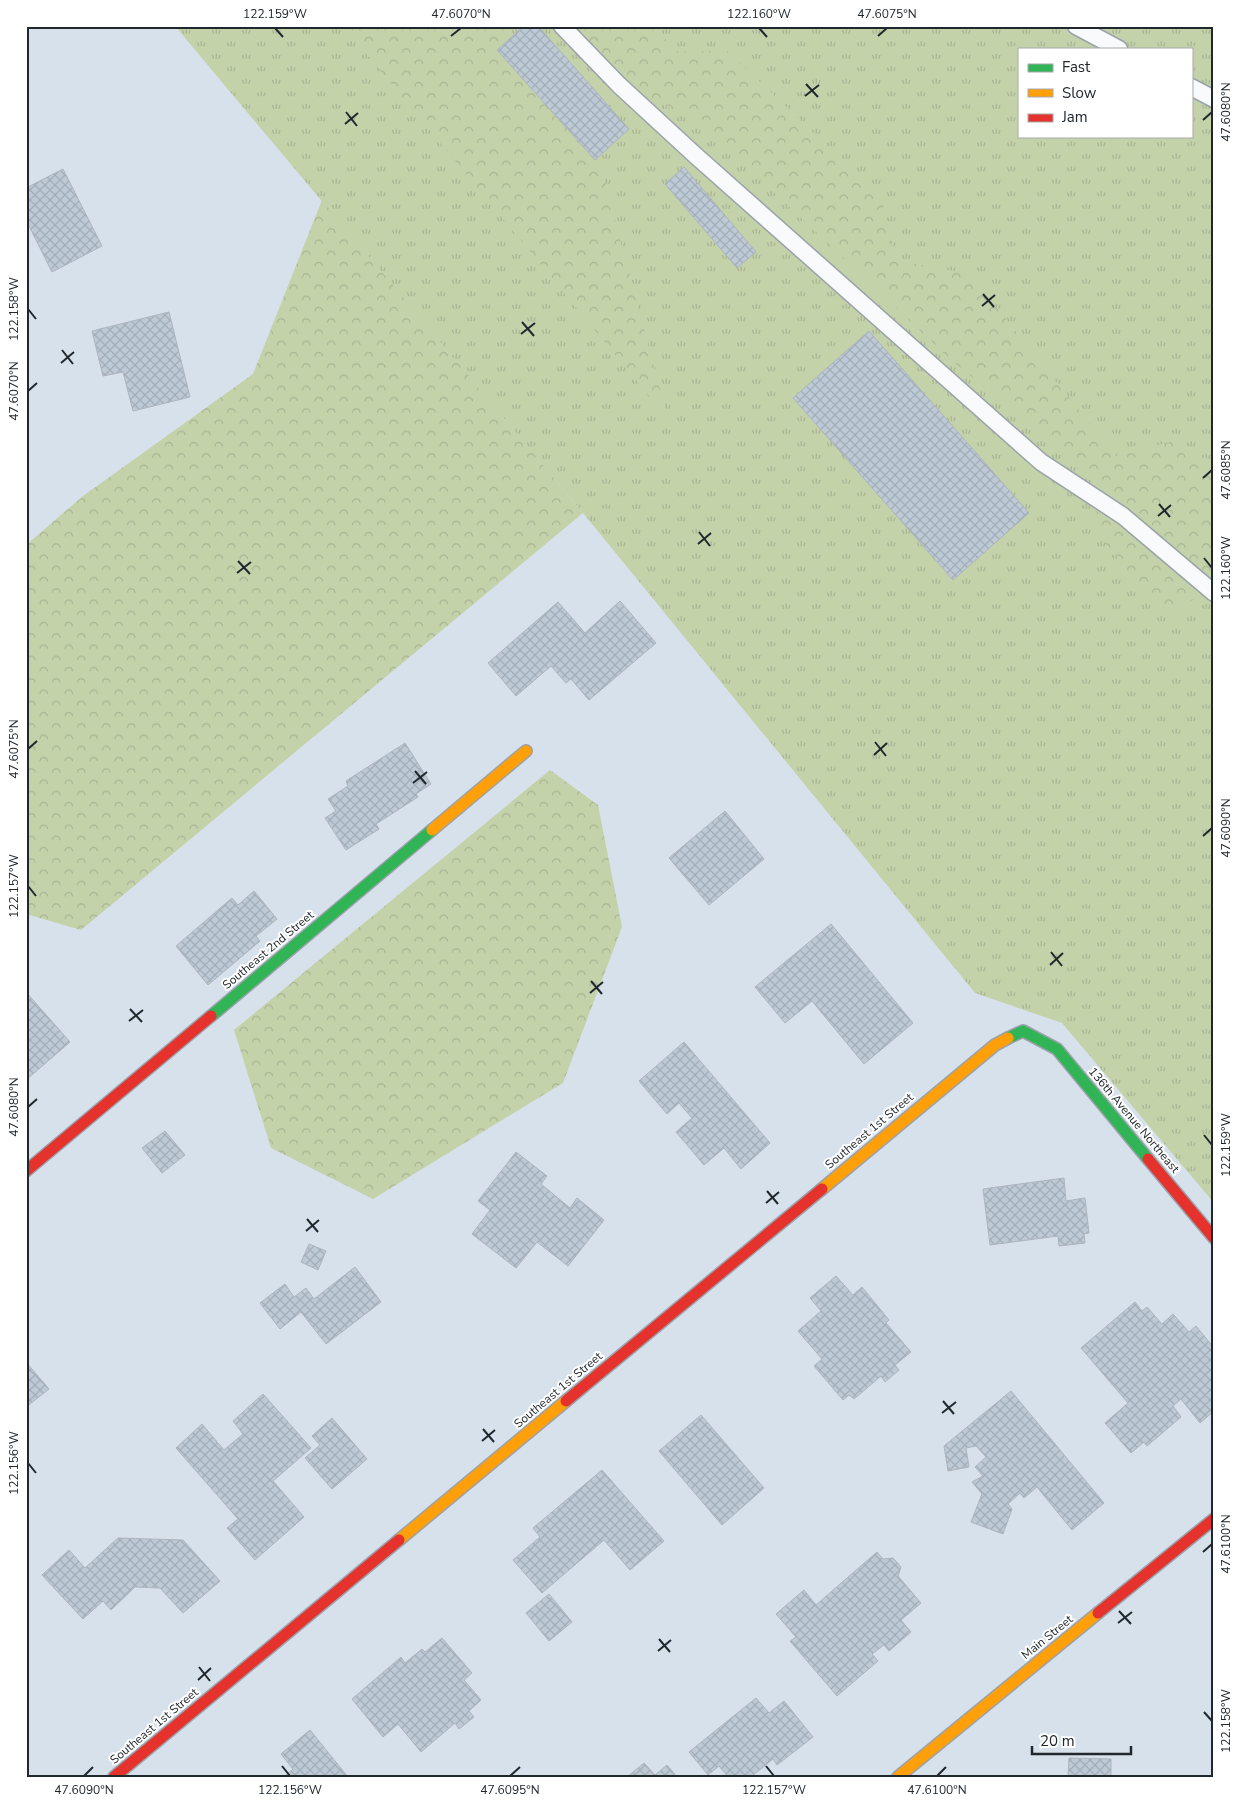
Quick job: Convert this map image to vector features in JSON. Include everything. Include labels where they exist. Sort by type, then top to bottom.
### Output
[{"type":"street","name":"Southeast 2nd Street","points":[[26,1171],[526,751]]},
{"type":"street","name":"136th Avenue Northeast","points":[[1023,1032],[1057,1048],[1214,1238]]},
{"type":"street","name":"Southeast 1st Street","points":[[114,1777],[988,1051],[1023,1032]]},
{"type":"street","name":"Main Street","points":[[898,1777],[1214,1519]]},
{"type":"lane","points":[[562,26],[619,85],[695,155],[1041,462],[1123,516],[1214,593]]},
{"type":"lane","points":[[1076,26],[1117,48]]},
{"type":"lane","points":[[1192,88],[1214,99]]},
{"type":"green space","points":[[175,26],[1214,26],[1214,1203],[1062,1023],[975,993],[583,513]]},
{"type":"green space","points":[[344,26],[504,26],[599,160],[668,419]]},
{"type":"green space","points":[[579,26],[652,26],[678,52],[726,50],[881,196],[895,260],[970,274],[1116,456],[1174,441],[1214,463],[1214,586],[1166,618],[1093,528],[1103,484],[950,359],[704,126],[611,77]]},
{"type":"green space","points":[[322,200],[583,513],[81,930],[26,914],[26,545],[83,496],[253,374]]},
{"type":"green space","points":[[550,770],[598,805],[622,927],[563,1083],[373,1199],[271,1148],[234,1030]]},
{"type":"building","points":[[524,26],[538,26],[629,129],[595,160],[497,50]]},
{"type":"building","points":[[684,167],[756,252],[737,268],[665,184]]},
{"type":"building","points":[[63,169],[102,246],[52,272],[26,220],[26,188]]},
{"type":"building","points":[[169,312],[190,397],[133,411],[123,372],[103,376],[92,331]]},
{"type":"building","points":[[869,331],[1029,513],[953,580],[793,398]]},
{"type":"building","points":[[620,601],[656,643],[589,700],[571,679],[566,683],[551,666],[516,696],[488,663],[558,602],[585,633]]},
{"type":"building","points":[[405,743],[431,784],[416,794],[418,797],[376,824],[379,829],[346,850],[325,818],[336,811],[328,799],[348,786],[346,781]]},
{"type":"building","points":[[725,811],[764,859],[709,905],[669,858]]},
{"type":"building","points":[[254,891],[277,919],[256,936],[260,941],[208,985],[176,946],[232,898],[238,905]]},
{"type":"building","points":[[831,924],[913,1023],[864,1064],[812,1001],[785,1023],[755,987]]},
{"type":"building","points":[[26,992],[70,1042],[26,1080]]},
{"type":"building","points":[[684,1042],[770,1143],[741,1169],[724,1148],[704,1165],[676,1132],[692,1118],[679,1103],[667,1114],[639,1081]]},
{"type":"building","points":[[165,1131],[185,1155],[162,1173],[142,1148]]},
{"type":"building","points":[[516,1152],[547,1176],[541,1184],[570,1208],[577,1198],[604,1220],[568,1266],[537,1242],[516,1268],[472,1234],[490,1210],[478,1201]]},
{"type":"building","points":[[1064,1178],[1066,1201],[1085,1198],[1089,1233],[1084,1234],[1085,1243],[1059,1246],[1058,1236],[990,1245],[983,1189]]},
{"type":"building","points":[[309,1244],[326,1251],[318,1270],[301,1262]]},
{"type":"building","points":[[355,1267],[381,1302],[326,1344],[301,1312],[280,1329],[260,1303],[285,1284],[294,1297],[306,1288],[314,1299]]},
{"type":"building","points":[[836,1276],[853,1295],[862,1287],[889,1320],[886,1323],[911,1352],[895,1365],[899,1370],[885,1382],[881,1376],[854,1399],[849,1395],[843,1400],[814,1366],[822,1359],[798,1331],[821,1311],[810,1298]]},
{"type":"building","points":[[1135,1302],[1142,1311],[1147,1307],[1162,1324],[1173,1314],[1189,1332],[1196,1326],[1214,1348],[1214,1411],[1200,1423],[1181,1399],[1173,1406],[1181,1417],[1147,1446],[1144,1442],[1131,1453],[1105,1423],[1128,1403],[1081,1348]]},
{"type":"building","points":[[26,1362],[49,1389],[26,1407]]},
{"type":"building","points":[[1011,1391],[1104,1503],[1072,1530],[1037,1487],[1024,1498],[1020,1493],[1008,1504],[1012,1509],[1003,1534],[971,1522],[982,1494],[972,1482],[983,1476],[975,1467],[986,1457],[976,1446],[966,1448],[969,1467],[948,1471],[944,1446]]},
{"type":"building","points":[[263,1394],[311,1448],[273,1481],[304,1517],[255,1560],[227,1528],[238,1519],[176,1448],[202,1424],[224,1450],[243,1434],[233,1421]]},
{"type":"building","points":[[701,1415],[764,1488],[722,1525],[659,1451]]},
{"type":"building","points":[[332,1418],[367,1459],[332,1489],[305,1458],[320,1445],[312,1436]]},
{"type":"building","points":[[602,1470],[664,1541],[630,1570],[604,1540],[542,1593],[513,1560],[540,1537],[533,1528]]},
{"type":"building","points":[[118,1538],[183,1540],[220,1581],[183,1613],[160,1588],[135,1587],[111,1610],[103,1601],[83,1619],[42,1575],[69,1550],[85,1568]]},
{"type":"building","points":[[877,1552],[883,1559],[893,1558],[901,1567],[898,1576],[921,1603],[901,1620],[911,1632],[889,1651],[884,1645],[872,1654],[878,1661],[837,1696],[790,1641],[796,1637],[776,1614],[804,1590],[816,1605]]},
{"type":"building","points":[[549,1594],[572,1622],[549,1641],[526,1613]]},
{"type":"building","points":[[442,1638],[472,1673],[464,1680],[481,1700],[469,1711],[474,1717],[459,1729],[455,1723],[421,1752],[398,1724],[383,1737],[352,1699],[401,1657],[405,1663],[422,1649],[425,1652]]},
{"type":"building","points":[[756,1698],[769,1713],[784,1701],[813,1737],[777,1765],[773,1759],[751,1777],[728,1777],[719,1766],[708,1775],[689,1752]]},
{"type":"building","points":[[310,1730],[348,1777],[284,1777],[293,1769],[281,1754]]},
{"type":"building","points":[[1069,1758],[1111,1759],[1111,1777],[1068,1777]]},
{"type":"building","points":[[644,1763],[655,1775],[667,1765],[677,1777],[627,1777]]},
{"type":"traffic: fast","points":[[211,1016],[432,830]]},
{"type":"traffic: fast","points":[[1008,1038],[1023,1031],[1057,1049],[1148,1159]]},
{"type":"traffic: slow","points":[[432,830],[526,751]]},
{"type":"traffic: slow","points":[[822,1189],[995,1045],[1008,1038]]},
{"type":"traffic: slow","points":[[399,1540],[566,1401]]},
{"type":"traffic: slow","points":[[898,1777],[1098,1613]]},
{"type":"traffic: jam","points":[[26,1171],[211,1016]]},
{"type":"traffic: jam","points":[[1148,1159],[1214,1238]]},
{"type":"traffic: jam","points":[[566,1401],[822,1189]]},
{"type":"traffic: jam","points":[[1098,1613],[1214,1519]]},
{"type":"traffic: jam","points":[[114,1777],[399,1540]]}]
